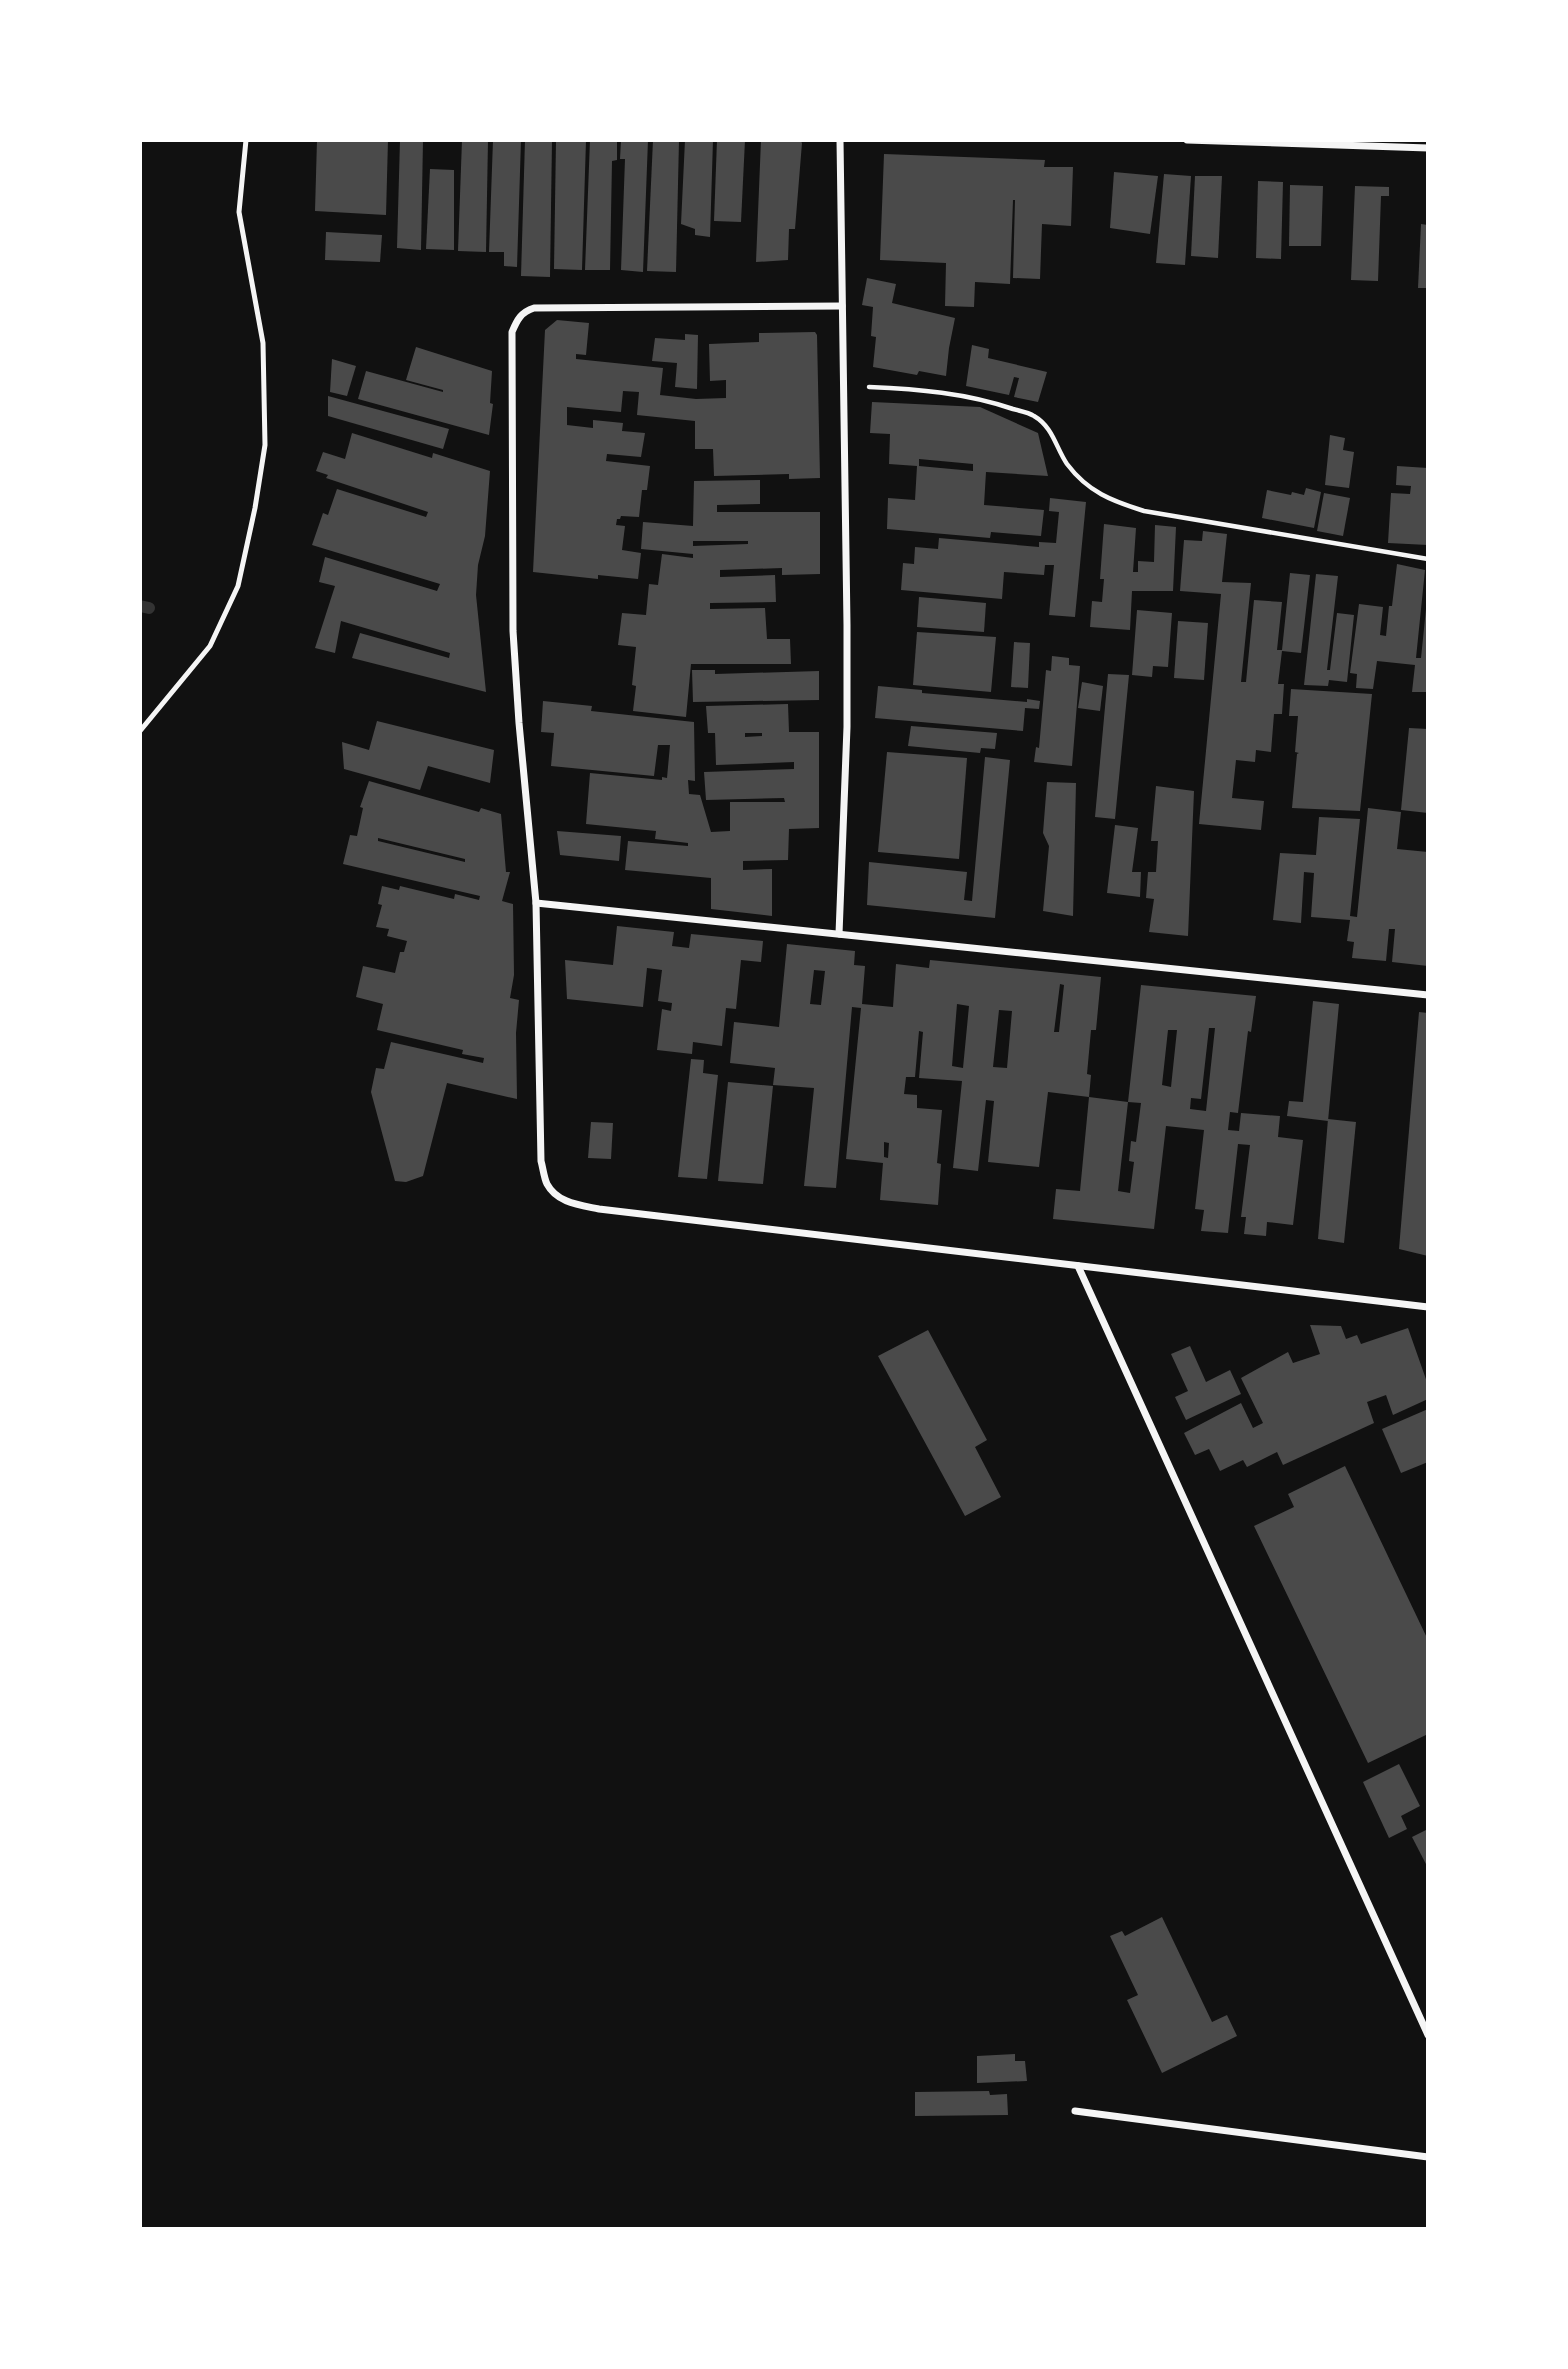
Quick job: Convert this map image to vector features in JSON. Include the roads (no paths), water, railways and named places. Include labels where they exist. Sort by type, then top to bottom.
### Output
[{"type":"street","points":[[839,934],[847,727],[840,140]]},
{"type":"street","points":[[1187,140],[1428,148]]},
{"type":"street","points":[[842,306],[534,308],[526,310],[512,332],[513,631],[536,903],[541,1161],[547,1184],[560,1198],[598,1209],[1428,1307]]},
{"type":"street","points":[[536,903],[1428,995]]},
{"type":"street","points":[[1079,1266],[1428,2035]]},
{"type":"street","points":[[1074,2111],[1428,2157]]},
{"type":"lane","points":[[140,731],[209,646],[238,586],[255,508],[265,445],[263,343],[239,212],[246,140]]},
{"type":"waterway","points":[[140,606],[149,608]]}]
